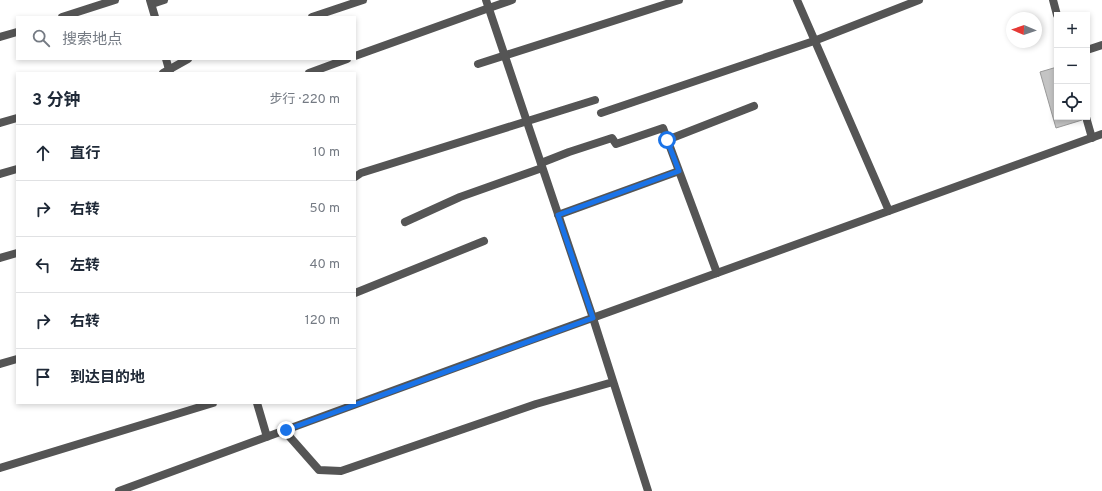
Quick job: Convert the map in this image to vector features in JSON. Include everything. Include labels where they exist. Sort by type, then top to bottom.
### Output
[{"type":"street","points":[[65,16],[115,0]]},
{"type":"street","points":[[155,16],[151,2],[164,0]]},
{"type":"street","points":[[315,16],[364,0]]},
{"type":"street","points":[[356,56],[487,4],[512,0]]},
{"type":"street","points":[[478,64],[679,0]]},
{"type":"street","points":[[796,0],[889,211]]},
{"type":"street","points":[[601,113],[814,41],[919,0]]},
{"type":"street","points":[[1053,0],[1056,12]]},
{"type":"street","points":[[487,4],[593,318],[648,491]]},
{"type":"street","points":[[0,37],[16,32]]},
{"type":"street","points":[[1090,49],[1102,45]]},
{"type":"street","points":[[166,60],[167,72],[186,60]]},
{"type":"street","points":[[312,72],[344,60]]},
{"type":"street","points":[[356,176],[595,100]]},
{"type":"street","points":[[667,140],[754,106]]},
{"type":"street","points":[[0,123],[16,118]]},
{"type":"street","points":[[1087,120],[1092,138]]},
{"type":"street","points":[[405,222],[460,197],[542,166],[569,152],[612,138],[616,144],[663,128],[717,273]]},
{"type":"street","points":[[119,491],[1102,134]]},
{"type":"street","points":[[0,174],[16,169]]},
{"type":"street","points":[[558,215],[679,171]]},
{"type":"street","points":[[356,293],[484,242]]},
{"type":"street","points":[[0,258],[16,253]]},
{"type":"street","points":[[0,364],[16,359]]},
{"type":"street","points":[[286,430],[289,436],[319,470],[341,471],[536,404],[613,382]]},
{"type":"street","points":[[0,468],[210,404]]},
{"type":"street","points":[[258,404],[266,437]]},
{"type":"building","points":[[1054,68],[1054,120],[1082,120],[1056,128],[1040,72]]},
{"type":"route","points":[[286,430],[593,318],[558,215],[679,171],[667,140]]}]
